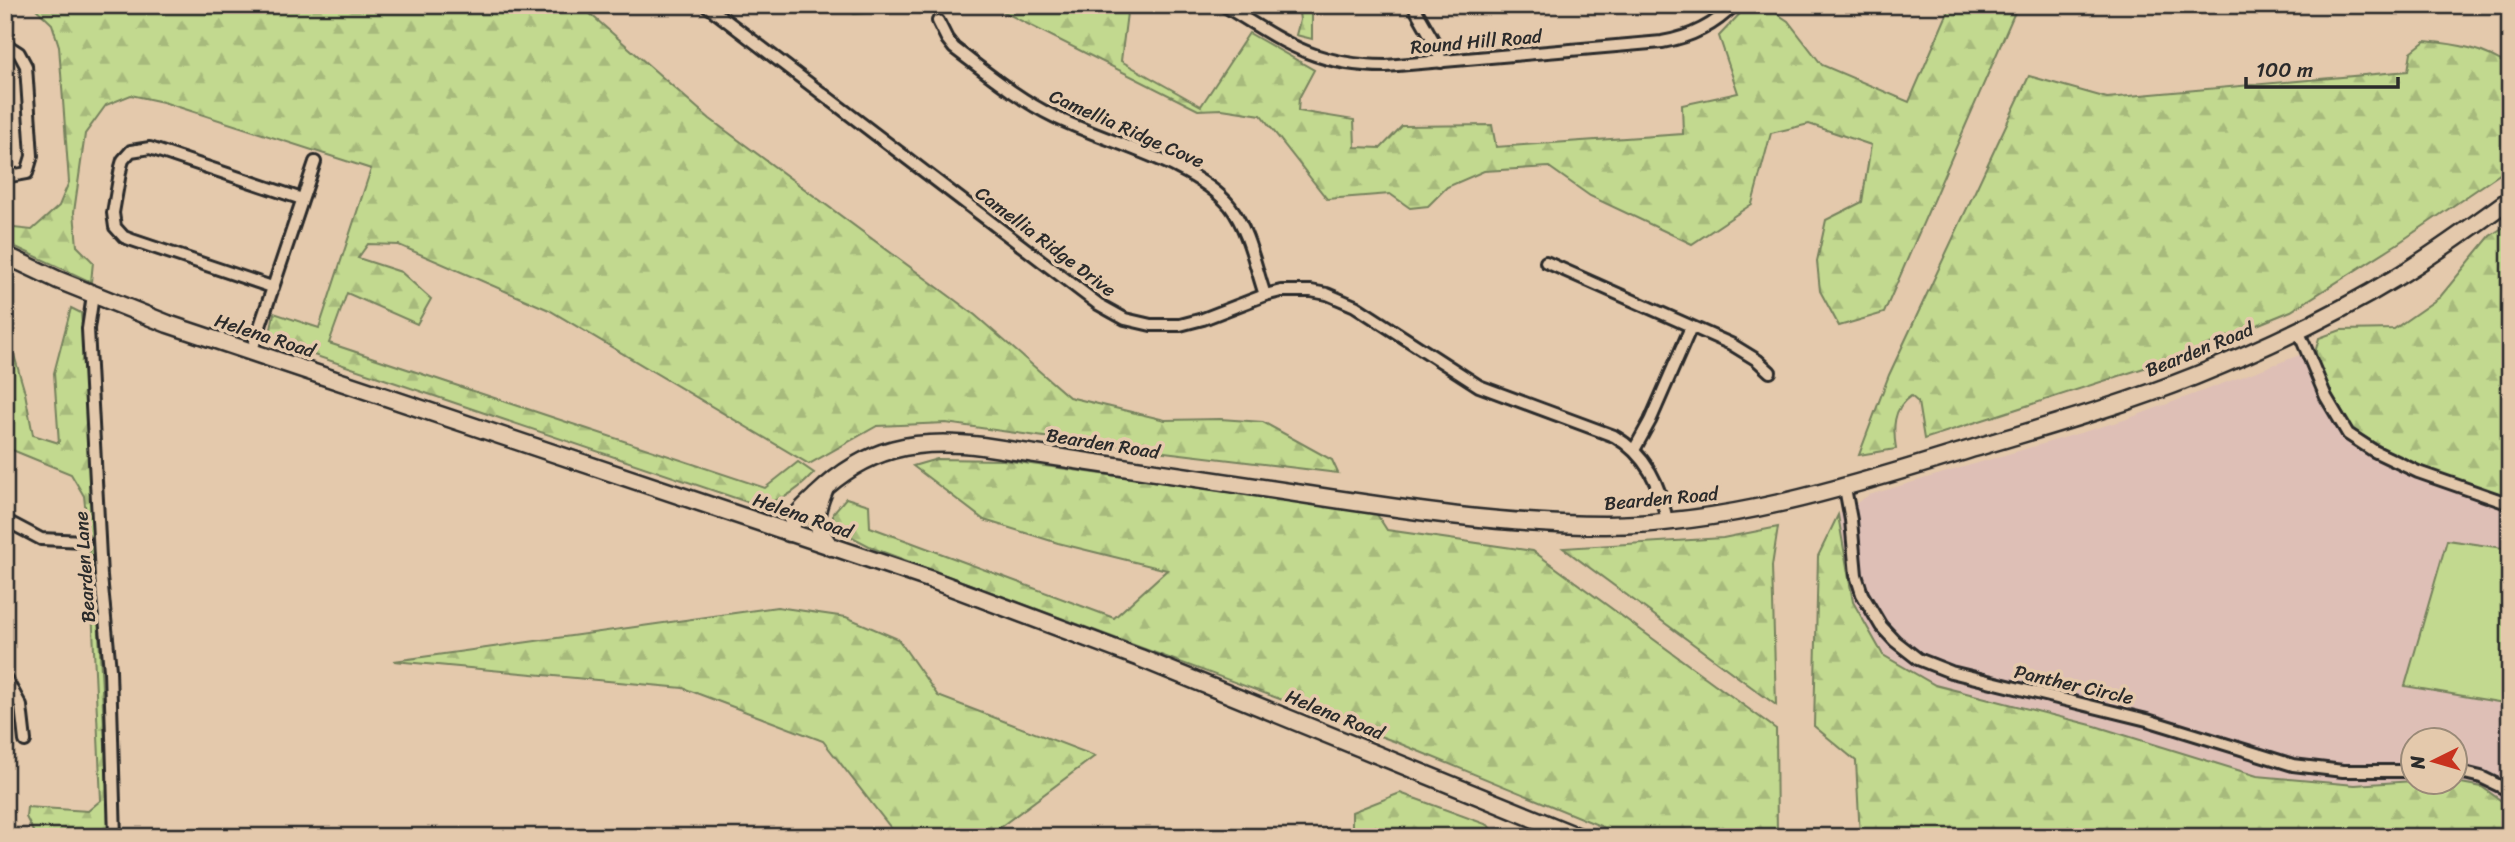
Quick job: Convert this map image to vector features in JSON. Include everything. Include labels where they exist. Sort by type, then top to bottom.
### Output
[{"type":"street","name":"Camellia Ridge Drive","points":[[706,5],[1111,312],[1138,323],[1180,325],[1265,295],[1281,291],[1311,291],[1343,300],[1479,386],[1614,436],[1634,450]]},
{"type":"street","name":"Round Hill Road","points":[[1223,5],[1290,45],[1324,60],[1367,66],[1670,41],[1704,29],[1734,5]]},
{"type":"street","points":[[1413,5],[1437,47],[1441,62]]},
{"type":"street","name":"Camellia Ridge Cove","points":[[938,21],[954,48],[1020,97],[1076,127],[1182,170],[1211,187],[1238,219],[1265,295]]},
{"type":"street","points":[[5,44],[19,54],[26,66],[32,156],[27,173],[5,177]]},
{"type":"street","points":[[272,287],[132,240],[120,233],[115,227],[113,213],[123,160],[131,151],[150,148],[302,199]]},
{"type":"street","points":[[251,353],[315,162]]},
{"type":"street","name":"Bearden Road","points":[[789,533],[796,516],[827,485],[850,467],[885,451],[916,444],[960,443],[1441,515],[1566,524],[1631,524],[1699,519],[1768,507],[1845,488],[2154,391],[2233,360],[2298,330],[2396,277],[2510,199]]},
{"type":"street","name":"Helena Road","points":[[5,255],[93,295],[168,324],[933,580],[1353,743],[1579,837]]},
{"type":"street","points":[[1546,262],[1731,344],[1757,360],[1770,372]]},
{"type":"street","name":"Bearden Lane","points":[[93,295],[88,329],[101,576],[110,670],[115,837]]},
{"type":"street","points":[[1667,521],[1661,492],[1654,476],[1634,450],[1650,421],[1691,327]]},
{"type":"street","points":[[2298,330],[2326,397],[2348,434],[2374,451],[2418,472],[2510,504]]},
{"type":"street","points":[[827,485],[816,511],[816,521],[830,547]]},
{"type":"street","name":"Panther Circle","points":[[1845,488],[1856,575],[1861,594],[1881,626],[1918,659],[1939,668],[2147,720],[2294,765],[2343,771],[2400,771]]},
{"type":"street","points":[[5,520],[41,539],[84,541]]},
{"type":"street","points":[[5,677],[21,706],[25,741]]},
{"type":"street","points":[[2470,774],[2510,791]]},
{"type":"shaded area","points":[[2316,349],[2317,367],[2435,473],[2510,498],[2510,807],[2482,787],[2470,785],[2470,726],[2400,726],[2400,782],[2355,785],[2257,776],[2095,726],[1935,685],[1883,655],[1853,602],[1838,515],[1869,495],[2124,420]]},
{"type":"green space","points":[[32,5],[580,5],[710,119],[975,315],[1069,397],[1165,420],[1220,419],[1263,422],[1332,460],[1338,473],[946,423],[877,426],[809,464],[549,310],[399,245],[368,244],[358,258],[401,272],[431,299],[417,324],[347,293],[329,343],[765,488],[798,462],[814,473],[778,500],[750,503],[275,342],[270,335],[274,313],[319,328],[371,169],[163,102],[131,95],[106,105],[85,134],[74,212],[77,246],[93,262],[91,282],[5,242],[5,227],[32,230],[59,206],[69,182],[59,46],[52,24]]},
{"type":"green space","points":[[843,5],[914,5],[911,9],[854,14]]},
{"type":"green space","points":[[984,5],[1128,5],[1121,61],[1201,106],[1249,33],[1314,70],[1299,98],[1298,111],[1354,120],[1355,147],[1381,148],[1402,126],[1492,125],[1496,147],[1683,134],[1682,105],[1738,93],[1719,36],[1748,5],[1764,5],[1788,21],[1822,65],[1909,102],[1951,5],[2018,5],[1884,313],[1839,326],[1820,291],[1817,261],[1826,220],[1862,202],[1871,145],[1809,124],[1771,133],[1752,204],[1692,244],[1590,196],[1549,167],[1484,171],[1447,187],[1428,206],[1410,208],[1390,194],[1327,199],[1261,115],[1222,109],[1198,110],[1000,10]]},
{"type":"green space","points":[[1298,5],[1312,5],[1312,39],[1296,35],[1300,20]]},
{"type":"green space","points":[[2425,41],[2469,48],[2490,55],[2510,67],[2510,167],[2397,244],[2291,311],[2178,357],[1924,439],[1918,402],[1911,396],[1900,407],[1895,420],[1896,449],[1859,455],[1889,375],[2029,76],[2107,98],[2408,71],[2411,52]]},
{"type":"green space","points":[[2510,223],[2510,498],[2435,473],[2392,453],[2348,427],[2328,396],[2317,367],[2316,349],[2319,338],[2341,330],[2394,329],[2440,297],[2490,236]]},
{"type":"green space","points":[[71,308],[81,313],[83,338],[110,837],[36,837],[26,817],[27,807],[88,811],[101,800],[89,544],[84,496],[71,474],[5,447],[5,336],[10,341],[25,393],[33,435],[59,443],[54,373]]},
{"type":"green space","points":[[937,459],[1003,460],[1376,513],[1387,530],[1533,551],[1776,729],[1777,837],[1627,837],[1396,742],[875,549],[833,527],[833,513],[846,498],[869,505],[870,527],[1114,618],[1167,570],[1058,543],[984,520],[913,466]]},
{"type":"green space","points":[[1838,515],[1853,602],[1883,655],[1935,685],[2095,726],[2257,776],[2355,785],[2400,782],[2400,796],[2470,796],[2470,785],[2482,787],[2510,807],[2510,837],[1860,837],[1856,761],[1814,726],[1818,556]]},
{"type":"green space","points":[[1778,527],[1772,566],[1776,705],[1563,548],[1723,538]]},
{"type":"green space","points":[[2447,540],[2510,549],[2510,704],[2405,686]]},
{"type":"green space","points":[[777,607],[846,617],[898,639],[938,696],[1095,756],[987,837],[898,837],[823,741],[683,688],[394,661]]},
{"type":"green space","points":[[1400,793],[1488,825],[1497,837],[1352,837],[1352,812]]}]
